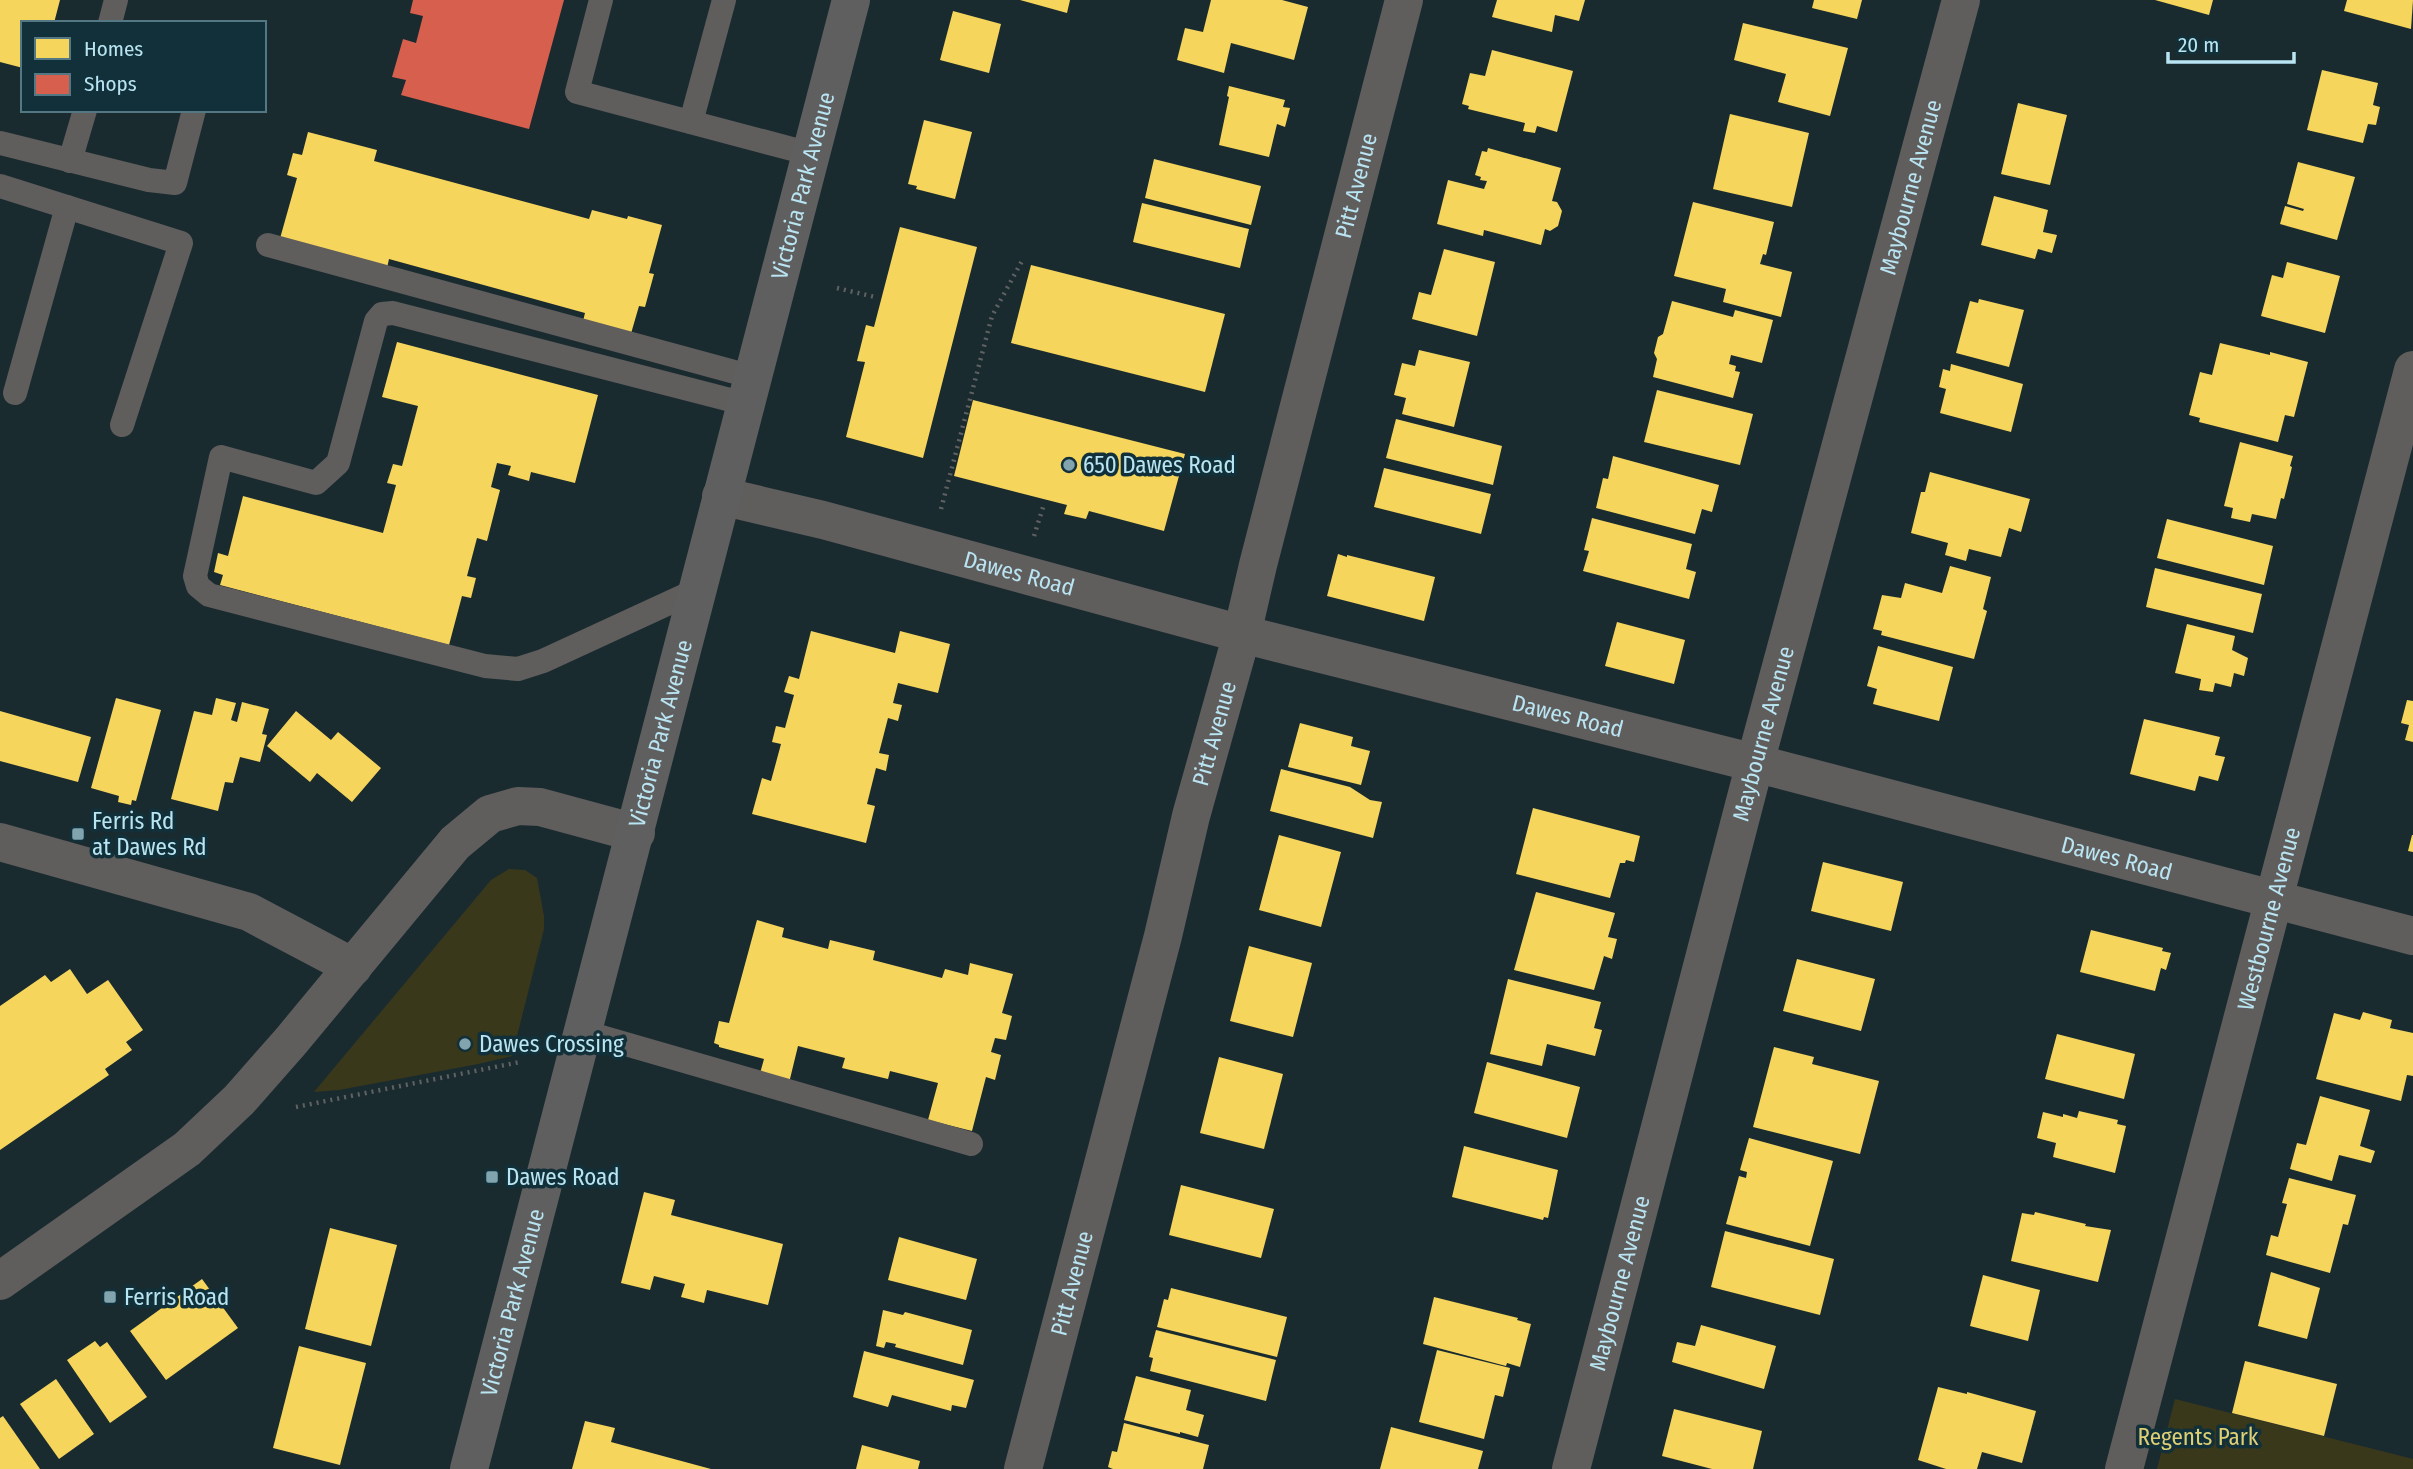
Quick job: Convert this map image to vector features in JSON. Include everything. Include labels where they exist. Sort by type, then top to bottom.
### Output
[{"type":"main road","name":"Victoria Park Avenue","points":[[469,1469],[852,0]]},
{"type":"street","name":"Pitt Avenue","points":[[1023,1469],[1163,936],[1191,817],[1242,634],[1404,0]]},
{"type":"street","name":"Maybourne Avenue","points":[[1571,1469],[1755,763],[1961,0]]},
{"type":"street","name":"Westbourne Avenue","points":[[2124,1469],[2413,370]]},
{"type":"street","name":"Dawes Road","points":[[721,496],[931,549],[1242,634],[1755,763],[2413,936]]},
{"type":"street","points":[[0,1281],[187,1149],[239,1100],[455,843],[490,814],[518,806],[540,807],[636,833]]},
{"type":"street","points":[[0,842],[249,912],[353,967]]},
{"type":"lane","points":[[111,21],[116,0]]},
{"type":"lane","points":[[601,0],[577,92],[811,154]]},
{"type":"lane","points":[[691,122],[724,0]]},
{"type":"lane","points":[[70,161],[84,112]]},
{"type":"lane","points":[[0,143],[149,180],[175,183],[193,112]]},
{"type":"lane","points":[[0,187],[181,243],[122,425]]},
{"type":"lane","points":[[15,393],[67,207]]},
{"type":"lane","points":[[268,245],[749,390]]},
{"type":"lane","points":[[697,590],[543,661],[518,669],[485,666],[209,595],[198,586],[195,576],[221,457],[316,483],[338,463],[376,321],[382,314],[393,313],[749,390]]},
{"type":"lane","points":[[584,1032],[971,1144]]},
{"type":"path","points":[[931,549],[992,316],[1023,259]]},
{"type":"path","points":[[837,288],[875,297]]},
{"type":"path","points":[[296,1107],[520,1062]]},
{"type":"green space","points":[[509,869],[525,870],[537,878],[544,916],[544,929],[512,1056],[339,1090],[314,1092],[491,880]]},
{"type":"green space","name":"Regents Park","points":[[2175,1399],[2413,1459],[2413,1469],[2157,1469]]},
{"type":"building: Homes","points":[[0,0],[60,0],[55,21],[21,21],[21,67],[0,62]]},
{"type":"building: Homes","points":[[1020,0],[1070,0],[1067,13]]},
{"type":"building: Homes","points":[[1211,0],[1282,0],[1308,7],[1294,60],[1231,43],[1224,73],[1177,60],[1185,28],[1203,32]]},
{"type":"building: Homes","points":[[1497,0],[1585,0],[1579,21],[1555,15],[1552,32],[1492,17]]},
{"type":"building: Homes","points":[[1814,0],[1862,0],[1857,19],[1812,8]]},
{"type":"building: Homes","points":[[2155,0],[2213,0],[2209,15]]},
{"type":"building: Homes","points":[[2347,0],[2413,0],[2411,29],[2344,11]]},
{"type":"building: Homes","points":[[953,11],[1001,24],[989,73],[940,60]]},
{"type":"building: Homes","points":[[1743,23],[1848,48],[1830,116],[1778,102],[1786,74],[1734,60]]},
{"type":"building: Homes","points":[[1492,50],[1573,71],[1557,132],[1537,126],[1535,133],[1523,131],[1525,123],[1468,109],[1469,106],[1462,104],[1470,73],[1485,76]]},
{"type":"building: Homes","points":[[2322,70],[2378,83],[2373,105],[2380,107],[2376,125],[2368,124],[2363,143],[2307,130]]},
{"type":"building: Homes","points":[[1229,86],[1285,100],[1283,107],[1290,108],[1285,127],[1277,124],[1269,157],[1219,145]]},
{"type":"building: Homes","points":[[2018,103],[2067,115],[2050,185],[2001,174]]},
{"type":"building: Homes","points":[[1730,114],[1809,133],[1792,207],[1713,189]]},
{"type":"building: Homes","points":[[924,120],[972,132],[955,199],[916,189],[917,186],[908,184]]},
{"type":"building: Homes","points":[[308,132],[377,150],[374,161],[589,219],[592,210],[662,225],[649,273],[654,274],[645,307],[639,306],[630,337],[582,325],[585,313],[389,259],[387,268],[279,242],[297,178],[287,175],[293,153],[302,155]]},
{"type":"building: Homes","points":[[1488,148],[1561,168],[1552,201],[1557,202],[1562,211],[1558,226],[1550,231],[1545,229],[1541,245],[1484,230],[1483,236],[1437,224],[1448,180],[1484,189],[1487,181],[1480,180],[1481,177],[1475,175],[1482,151],[1487,152]]},
{"type":"building: Homes","points":[[1154,159],[1261,186],[1251,225],[1145,198]]},
{"type":"building: Homes","points":[[2298,162],[2355,177],[2337,240],[2280,224],[2285,206],[2303,211],[2304,209],[2287,204]]},
{"type":"building: Homes","points":[[1994,196],[2048,210],[2043,232],[2057,235],[2052,253],[2038,249],[2035,259],[1981,245]]},
{"type":"building: Homes","points":[[1693,202],[1774,222],[1766,255],[1763,254],[1760,264],[1792,272],[1781,317],[1723,302],[1726,289],[1674,276]]},
{"type":"building: Homes","points":[[1142,203],[1249,229],[1240,268],[1133,242]]},
{"type":"building: Homes","points":[[900,227],[977,247],[923,458],[846,437],[865,362],[857,361],[866,325],[874,327]]},
{"type":"building: Homes","points":[[1444,249],[1495,262],[1477,336],[1412,319],[1419,292],[1431,295]]},
{"type":"building: Homes","points":[[2287,262],[2340,276],[2325,333],[2261,316],[2272,275],[2283,278]]},
{"type":"building: Homes","points":[[1031,265],[1225,314],[1205,392],[1011,343]]},
{"type":"building: Homes","points":[[1979,299],[2024,310],[2009,367],[1956,353],[1970,301],[1978,303]]},
{"type":"building: Homes","points":[[1672,301],[1733,317],[1735,310],[1773,320],[1762,363],[1731,355],[1729,364],[1736,366],[1735,371],[1740,372],[1733,398],[1653,377],[1658,337],[1663,334]]},
{"type":"building: Homes","points":[[397,342],[598,395],[575,483],[531,472],[529,481],[508,475],[511,466],[497,463],[491,487],[500,490],[487,541],[477,538],[467,576],[476,578],[471,598],[462,596],[449,645],[220,585],[223,575],[214,572],[218,553],[228,556],[243,496],[383,533],[396,485],[387,483],[393,464],[402,466],[418,406],[382,397]]},
{"type":"building: Homes","points":[[2220,343],[2308,362],[2294,417],[2285,415],[2278,442],[2199,422],[2200,418],[2189,415],[2200,372],[2212,375]]},
{"type":"building: Homes","points":[[1419,350],[1470,362],[1454,427],[1402,414],[1406,398],[1394,395],[1402,363],[1415,366]]},
{"type":"building: Homes","points":[[1951,364],[2023,384],[2011,432],[1940,413],[1946,389],[1939,387],[1943,369],[1950,371]]},
{"type":"building: Homes","points":[[1657,390],[1753,414],[1740,465],[1644,442]]},
{"type":"building: Homes","name":"650 Dawes Road","points":[[973,400],[1185,454],[1164,531],[1089,511],[1086,519],[1064,514],[1067,505],[954,476]]},
{"type":"building: Homes","points":[[1396,419],[1502,446],[1493,485],[1386,458]]},
{"type":"building: Homes","points":[[2240,442],[2293,456],[2284,499],[2281,498],[2276,519],[2252,514],[2250,522],[2231,518],[2233,508],[2224,506]]},
{"type":"building: Homes","points":[[1613,456],[1719,485],[1712,512],[1702,509],[1695,534],[1596,508],[1603,478],[1608,479]]},
{"type":"building: Homes","points":[[1384,468],[1491,494],[1481,534],[1374,507]]},
{"type":"building: Homes","points":[[1930,472],[2030,499],[2021,532],[2009,528],[2001,557],[1969,549],[1966,561],[1945,555],[1948,543],[1911,533],[1921,492],[1925,492]]},
{"type":"building: Homes","points":[[1592,518],[1692,544],[1686,569],[1696,572],[1689,599],[1583,571],[1589,551],[1584,550]]},
{"type":"building: Homes","points":[[2167,519],[2273,546],[2264,585],[2157,558]]},
{"type":"building: Homes","points":[[1338,554],[1435,577],[1424,621],[1327,596]]},
{"type":"building: Homes","points":[[1950,566],[1991,577],[1983,609],[1987,611],[1974,659],[1881,635],[1882,631],[1873,629],[1882,595],[1901,598],[1905,583],[1942,593]]},
{"type":"building: Homes","points":[[2155,568],[2262,594],[2253,633],[2146,607]]},
{"type":"building: Homes","points":[[1617,622],[1685,640],[1674,684],[1605,666]]},
{"type":"building: Homes","points":[[2187,624],[2235,636],[2232,650],[2248,658],[2244,676],[2234,673],[2231,687],[2215,683],[2213,692],[2199,690],[2201,679],[2175,673]]},
{"type":"building: Homes","points":[[811,631],[895,653],[900,631],[950,644],[938,693],[898,683],[893,703],[902,705],[898,721],[888,718],[879,753],[889,755],[886,771],[876,768],[867,804],[875,806],[866,843],[752,814],[762,778],[771,781],[781,744],[772,742],[776,726],[785,728],[794,695],[784,692],[789,676],[799,679]]},
{"type":"building: Homes","points":[[1878,646],[1953,667],[1939,721],[1873,704],[1877,689],[1867,686]]},
{"type":"building: Homes","points":[[116,698],[161,710],[136,801],[132,800],[131,805],[118,802],[119,796],[91,788]]},
{"type":"building: Homes","points":[[216,698],[236,703],[231,720],[237,722],[242,702],[269,709],[262,734],[267,735],[260,762],[240,757],[233,783],[225,782],[218,811],[171,799],[194,711],[212,715]]},
{"type":"building: Homes","points":[[2407,700],[2413,701],[2413,742],[2405,740],[2409,725],[2401,723]]},
{"type":"building: Homes","points":[[0,711],[91,737],[78,782],[0,761]]},
{"type":"building: Homes","points":[[296,711],[331,740],[338,732],[381,768],[352,802],[317,773],[310,782],[267,746]]},
{"type":"building: Homes","points":[[2144,719],[2220,737],[2215,755],[2225,757],[2218,781],[2199,776],[2195,791],[2130,774]]},
{"type":"building: Homes","points":[[1300,723],[1353,737],[1351,746],[1370,751],[1361,785],[1288,767]]},
{"type":"building: Homes","points":[[1281,769],[1350,787],[1370,800],[1382,802],[1373,838],[1270,811]]},
{"type":"building: Homes","points":[[1533,808],[1640,836],[1634,862],[1626,860],[1625,863],[1620,863],[1610,898],[1516,874]]},
{"type":"building: Homes","points":[[1279,835],[1341,852],[1321,927],[1259,910]]},
{"type":"building: Homes","points":[[2413,835],[2413,852],[2408,851]]},
{"type":"building: Homes","points":[[1823,862],[1903,882],[1891,931],[1811,911]]},
{"type":"building: Homes","points":[[1536,892],[1615,913],[1608,937],[1617,939],[1612,959],[1604,956],[1594,990],[1514,970]]},
{"type":"building: Homes","points":[[757,920],[784,928],[782,937],[828,949],[830,940],[875,951],[873,960],[942,978],[945,969],[968,975],[970,963],[1013,974],[1002,1013],[1012,1016],[1006,1040],[995,1038],[991,1052],[1001,1055],[995,1080],[986,1077],[972,1131],[928,1120],[938,1083],[890,1071],[888,1079],[842,1068],[845,1058],[798,1046],[789,1083],[759,1077],[764,1059],[719,1047],[714,1043],[719,1021],[729,1023]]},
{"type":"building: Homes","points":[[2091,930],[2163,948],[2162,951],[2171,953],[2166,970],[2161,968],[2155,991],[2080,972]]},
{"type":"building: Homes","points":[[1249,946],[1312,963],[1293,1037],[1230,1021]]},
{"type":"building: Homes","points":[[1797,959],[1875,979],[1861,1031],[1783,1011]]},
{"type":"building: Homes","points":[[70,969],[87,994],[108,980],[143,1030],[126,1042],[132,1050],[105,1069],[109,1075],[0,1150],[0,1006],[45,975],[51,982]]},
{"type":"building: Homes","points":[[1508,979],[1601,1002],[1594,1028],[1602,1030],[1595,1056],[1547,1044],[1542,1066],[1490,1054]]},
{"type":"building: Homes","points":[[2363,1012],[2392,1020],[2390,1028],[2413,1033],[2413,1076],[2407,1075],[2401,1101],[2316,1079],[2334,1013],[2360,1020]]},
{"type":"building: Homes","points":[[2057,1034],[2135,1054],[2124,1099],[2045,1079]]},
{"type":"building: Homes","points":[[1774,1047],[1814,1057],[1812,1064],[1879,1081],[1860,1154],[1753,1127]]},
{"type":"building: Homes","points":[[1219,1057],[1283,1074],[1264,1149],[1200,1133]]},
{"type":"building: Homes","points":[[1487,1062],[1580,1087],[1567,1138],[1474,1113]]},
{"type":"building: Homes","points":[[2320,1096],[2370,1110],[2360,1146],[2375,1151],[2371,1163],[2339,1155],[2332,1181],[2290,1169],[2297,1143],[2306,1145]]},
{"type":"building: Homes","points":[[2079,1111],[2118,1120],[2117,1124],[2126,1126],[2115,1173],[2053,1157],[2056,1143],[2037,1138],[2043,1112],[2077,1118]]},
{"type":"building: Homes","points":[[1749,1138],[1833,1161],[1810,1246],[1726,1224],[1739,1176],[1746,1178],[1747,1172],[1740,1170]]},
{"type":"building: Homes","points":[[1464,1146],[1558,1170],[1548,1218],[1544,1217],[1543,1220],[1452,1197]]},
{"type":"building: Homes","points":[[2289,1178],[2356,1195],[2348,1225],[2343,1224],[2330,1273],[2266,1255],[2271,1235],[2278,1237],[2287,1204],[2282,1203]]},
{"type":"building: Homes","points":[[1181,1185],[1274,1209],[1261,1258],[1169,1235]]},
{"type":"building: Homes","points":[[644,1192],[675,1200],[671,1215],[783,1244],[768,1305],[707,1290],[704,1303],[681,1297],[685,1284],[654,1276],[650,1290],[621,1283]]},
{"type":"building: Homes","points":[[2035,1212],[2111,1230],[2098,1282],[2011,1261],[2022,1213],[2034,1215]]},
{"type":"building: Homes","points":[[330,1228],[397,1245],[371,1346],[305,1329]]},
{"type":"building: Homes","points":[[1725,1231],[1834,1259],[1820,1315],[1711,1287]]},
{"type":"building: Homes","points":[[899,1237],[977,1259],[966,1300],[888,1280]]},
{"type":"building: Homes","points":[[2271,1272],[2320,1288],[2307,1339],[2258,1326]]},
{"type":"building: Homes","points":[[1983,1275],[2040,1290],[2028,1341],[1970,1326]]},
{"type":"building: Homes","points":[[202,1279],[238,1328],[166,1380],[130,1331]]},
{"type":"building: Homes","points":[[1171,1288],[1287,1317],[1277,1357],[1157,1327],[1164,1299],[1168,1300]]},
{"type":"building: Homes","points":[[1434,1297],[1518,1318],[1517,1320],[1531,1324],[1520,1367],[1507,1363],[1506,1366],[1423,1344]]},
{"type":"building: Homes","points":[[883,1310],[903,1315],[905,1312],[972,1330],[963,1365],[895,1347],[896,1344],[886,1342],[884,1348],[876,1346]]},
{"type":"building: Homes","points":[[1701,1325],[1776,1346],[1764,1389],[1672,1362],[1677,1342],[1695,1346]]},
{"type":"building: Homes","points":[[1156,1330],[1276,1360],[1266,1401],[1150,1371],[1153,1358],[1149,1357]]},
{"type":"building: Homes","points":[[95,1341],[100,1347],[107,1342],[147,1397],[110,1423],[67,1360]]},
{"type":"building: Homes","points":[[299,1346],[366,1363],[340,1465],[273,1448]]},
{"type":"building: Homes","points":[[1437,1350],[1510,1368],[1503,1397],[1495,1395],[1484,1439],[1419,1422]]},
{"type":"building: Homes","points":[[864,1351],[974,1380],[966,1408],[952,1405],[951,1411],[892,1395],[888,1407],[853,1397]]},
{"type":"building: Homes","points":[[2245,1361],[2337,1384],[2324,1436],[2232,1413]]},
{"type":"building: Homes","points":[[1136,1376],[1191,1390],[1186,1410],[1204,1415],[1198,1437],[1124,1420]]},
{"type":"building: Homes","points":[[56,1379],[94,1434],[59,1459],[20,1404]]},
{"type":"building: Homes","points":[[1938,1387],[2036,1411],[2022,1463],[1982,1452],[1977,1469],[1946,1469],[1918,1460]]},
{"type":"building: Homes","points":[[1674,1409],[1762,1431],[1753,1469],[1712,1469],[1662,1456]]},
{"type":"building: Homes","points":[[3,1416],[40,1469],[0,1469],[0,1418]]},
{"type":"building: Homes","points":[[585,1421],[615,1428],[611,1442],[711,1469],[572,1469]]},
{"type":"building: Homes","points":[[1124,1423],[1209,1445],[1203,1469],[1108,1467],[1112,1451],[1117,1452]]},
{"type":"building: Homes","points":[[1391,1427],[1483,1451],[1478,1469],[1380,1469]]},
{"type":"building: Homes","points":[[862,1445],[920,1461],[918,1469],[856,1469]]},
{"type":"building: Shops","points":[[413,0],[564,0],[529,129],[401,95],[406,80],[392,77],[403,39],[416,43],[423,16],[410,13]]},
{"type":"place","name":"650 Dawes Road","points":[[1069,465]]},
{"type":"place","name":"Ferris Rd at Dawes Rd","points":[[78,834]]},
{"type":"place","name":"Dawes Crossing","points":[[465,1044]]},
{"type":"place","name":"Dawes Road","points":[[492,1177]]},
{"type":"place","name":"Ferris Road","points":[[110,1297]]}]
